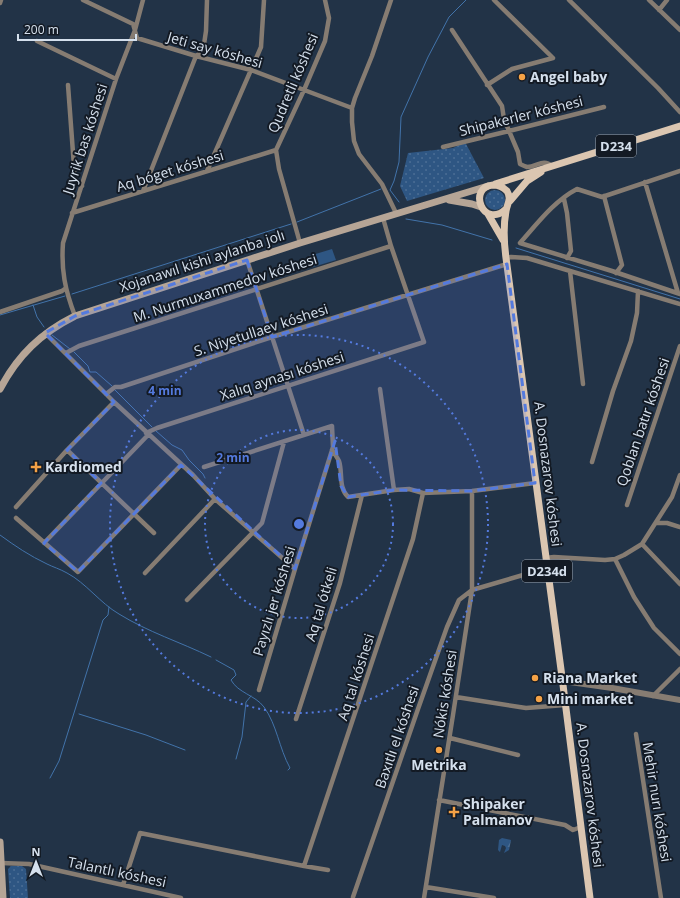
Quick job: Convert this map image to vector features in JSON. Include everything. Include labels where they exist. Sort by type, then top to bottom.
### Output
[{"type":"main road","name":"Xojanawıl kishi aylanba jolı","points":[[0,389],[18,360],[32,345],[45,333],[75,316],[300,243],[680,126]]},
{"type":"main road","name":"Xojanawıl kishi aylanba jolı","points":[[510,200],[527,181],[552,166]]},
{"type":"main road","points":[[481,207],[480,198],[484,189],[489,186],[500,186],[504,188],[510,200],[506,209],[498,215],[488,214]]},
{"type":"main road","name":"Xojanawıl kishi aylanba jolı","points":[[441,200],[461,201],[481,207]]},
{"type":"main road","name":"D234","points":[[481,207],[488,214]]},
{"type":"main road","name":"D234d","points":[[505,244],[506,209]]},
{"type":"main road","name":"D234d","points":[[488,214],[505,244]]},
{"type":"main road","name":"A. Dosnazarov kóshesi","points":[[505,244],[590,898]]},
{"type":"main road","points":[[0,842],[3,898]]},
{"type":"street","name":"Jeti say kóshesi","points":[[82,0],[133,24],[137,38],[196,56],[251,70],[352,108]]},
{"type":"street","name":"Juyrik bas kóshesi","points":[[75,316],[66,288],[62,264],[63,243],[116,79],[135,30],[143,0]]},
{"type":"street","points":[[143,191],[196,56],[203,51],[206,31],[207,0]]},
{"type":"street","points":[[207,171],[261,47],[264,0]]},
{"type":"street","name":"Qudretli kóshesi","points":[[276,150],[325,41],[329,18],[325,0]]},
{"type":"street","points":[[391,0],[383,26],[352,108],[354,141],[359,154],[382,184],[396,213]]},
{"type":"street","points":[[487,85],[512,69],[553,58],[494,0]]},
{"type":"street","points":[[569,0],[661,90],[680,112]]},
{"type":"street","points":[[649,0],[680,30]]},
{"type":"street","points":[[659,10],[667,0]]},
{"type":"street","points":[[452,30],[502,106],[504,119],[518,152],[520,164],[527,167],[544,162],[552,166]]},
{"type":"street","points":[[37,41],[116,79]]},
{"type":"street","points":[[68,84],[75,180],[82,186]]},
{"type":"street","name":"Shipakerler kóshesi","points":[[443,147],[604,107]]},
{"type":"street","points":[[276,150],[279,169],[300,243]]},
{"type":"street","name":"Aq bóget kóshesi","points":[[72,213],[276,150]]},
{"type":"street","points":[[679,294],[616,272],[520,243],[547,212],[578,190],[604,196],[680,171]]},
{"type":"street","points":[[646,182],[679,294]]},
{"type":"street","points":[[604,196],[622,265],[616,272]]},
{"type":"street","points":[[564,199],[571,251],[567,258]]},
{"type":"street","points":[[383,218],[407,294]]},
{"type":"street","name":"M. Nurmuxammedov kóshesi","points":[[66,353],[79,346],[391,246]]},
{"type":"street","name":"S. Niyetullaev kóshesi","points":[[106,394],[115,387],[121,387],[407,294],[507,261],[511,257],[527,258],[680,304]]},
{"type":"street","points":[[204,467],[304,435],[247,260]]},
{"type":"street","points":[[570,271],[584,384]]},
{"type":"street","points":[[0,312],[62,291],[66,288]]},
{"type":"street","points":[[592,462],[613,391],[631,341],[637,313],[638,291]]},
{"type":"street","name":"Xalıq aynası kóshesi","points":[[44,543],[147,434],[157,428],[424,342],[407,294]]},
{"type":"street","points":[[45,333],[215,499],[295,569]]},
{"type":"street","name":"Qoblan batır kóshesi","points":[[627,505],[680,346]]},
{"type":"street","points":[[380,389],[394,490]]},
{"type":"street","points":[[16,507],[67,450],[114,402]]},
{"type":"street","name":"Payızlı jer kóshesi","points":[[259,690],[332,450],[332,426],[304,435]]},
{"type":"street","points":[[187,600],[262,523],[284,442]]},
{"type":"street","points":[[67,450],[133,515],[154,533]]},
{"type":"street","points":[[332,450],[339,460],[341,486],[344,493],[348,497],[394,490],[409,489],[423,493],[472,491],[535,483]]},
{"type":"street","points":[[16,518],[78,572],[181,465]]},
{"type":"street","points":[[545,558],[554,557],[588,560],[615,559],[642,544],[672,497],[680,475]]},
{"type":"street","name":"Nókis kóshesi","points":[[424,898],[472,590],[472,491]]},
{"type":"street","name":"Aq tal kóshesi","points":[[304,866],[413,539],[423,493]]},
{"type":"street","name":"Aq tal ótkeli","points":[[296,718],[340,583],[362,495]]},
{"type":"street","points":[[145,573],[215,499]]},
{"type":"street","points":[[656,523],[667,523],[680,527]]},
{"type":"street","points":[[642,544],[680,584]]},
{"type":"street","points":[[615,559],[634,597],[654,628],[680,654]]},
{"type":"street","points":[[472,590],[547,568]]},
{"type":"street","name":"Baxıtlı el kóshesi","points":[[353,897],[447,627],[459,600],[472,590]]},
{"type":"street","points":[[653,696],[680,669]]},
{"type":"street","points":[[563,681],[680,700]]},
{"type":"street","points":[[456,697],[526,708],[565,704]]},
{"type":"street","name":"Mehir nurı kóshesi","points":[[636,734],[661,898]]},
{"type":"street","points":[[450,738],[518,754]]},
{"type":"street","points":[[439,800],[565,825],[573,830],[581,827]]},
{"type":"street","points":[[124,885],[140,833],[328,870]]},
{"type":"street","name":"Talantlı kóshesi","points":[[1,863],[29,864],[181,898]]},
{"type":"street","points":[[426,887],[494,898]]},
{"type":"highlighted area","points":[[247,260],[272,337],[507,264],[535,483],[472,491],[394,490],[348,497],[341,486],[335,441],[295,569],[181,465],[78,572],[44,543],[101,483],[67,450],[114,402],[45,333],[75,316]]},
{"type":"green space","points":[[465,142],[484,178],[407,201],[400,186],[408,153],[453,148]]},
{"type":"green space","points":[[495,190],[502,193],[505,200],[502,207],[495,210],[488,207],[485,200],[488,193]]},
{"type":"green space","points":[[332,249],[336,260],[313,267],[309,256]]},
{"type":"green space","points":[[502,838],[511,840],[509,850],[504,853],[506,848],[505,846],[502,845],[500,852],[498,850],[499,840]]},
{"type":"green space","points":[[11,866],[22,866],[26,869],[28,898],[10,898],[8,869]]},
{"type":"waterway","points":[[399,202],[390,190],[399,162],[401,117],[428,57],[449,17],[466,0]]},
{"type":"waterway","points":[[297,222],[381,189]]},
{"type":"waterway","points":[[406,219],[442,225],[492,240]]},
{"type":"waterway","points":[[72,294],[291,224]]},
{"type":"waterway","points":[[516,248],[680,299]]},
{"type":"waterway","points":[[0,315],[65,296]]},
{"type":"waterway","points":[[33,305],[37,317],[44,327]]},
{"type":"waterway","points":[[52,335],[70,349]]},
{"type":"waterway","points":[[74,352],[88,366],[90,372],[96,372],[112,386]]},
{"type":"waterway","points":[[115,390],[152,427]]},
{"type":"waterway","points":[[156,431],[172,445],[182,450],[205,478]]},
{"type":"waterway","points":[[0,535],[35,558],[74,577],[112,609],[130,620],[153,632],[211,657]]},
{"type":"waterway","points":[[50,778],[59,761],[103,620],[108,615],[109,607]]},
{"type":"waterway","points":[[216,660],[234,670],[236,675],[231,680],[234,684],[264,707],[272,721],[290,768],[288,770]]},
{"type":"waterway","points":[[236,759],[242,737],[246,702],[251,696]]},
{"type":"waterway","points":[[79,714],[146,735],[185,750]]},
{"type":"place","name":"Angel baby","points":[[522,77]]},
{"type":"place","name":"Kardiomed","points":[[36,467]]},
{"type":"place","name":"Riana Market","points":[[535,678]]},
{"type":"place","name":"Mini market","points":[[539,699]]},
{"type":"place","name":"Metrika","points":[[439,750]]},
{"type":"place","name":"Shipaker Palmanov","points":[[454,812]]}]
